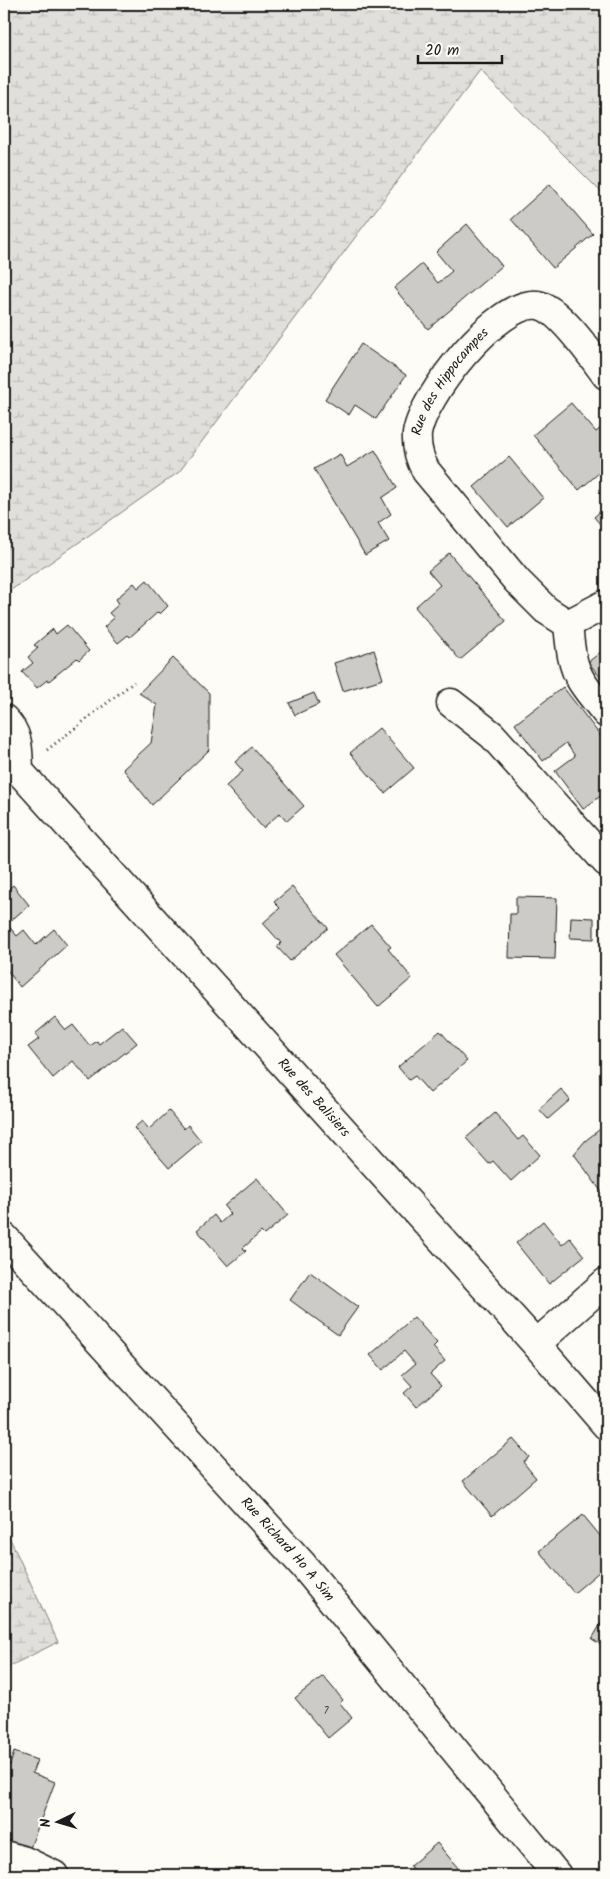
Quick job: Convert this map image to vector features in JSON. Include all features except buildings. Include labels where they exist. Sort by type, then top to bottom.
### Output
[{"type":"street","name":"Rue des Hippocampes","points":[[568,624],[546,610],[517,581],[426,471],[419,454],[417,434],[421,419],[445,378],[461,356],[502,317],[521,307],[539,305],[550,309],[564,322],[606,375]]},
{"type":"street","points":[[606,604],[568,624],[570,647],[581,681],[606,713]]},
{"type":"street","points":[[451,703],[492,735],[606,862]]},
{"type":"street","points":[[4,719],[12,727],[17,738],[11,773]]},
{"type":"street","name":"Rue des Balisiers","points":[[11,773],[536,1344],[606,1425]]},
{"type":"street","name":"Rue Richard Ho A Sim","points":[[4,1237],[303,1565],[557,1875]]},
{"type":"street","points":[[536,1344],[606,1282]]},
{"type":"street","points":[[4,1855],[25,1861],[54,1875]]},
{"type":"path","points":[[11,773],[134,682]]},
{"type":"green space","points":[[4,4],[606,4],[606,197],[480,71],[179,472],[4,595]]},
{"type":"green space","points":[[4,1526],[58,1642],[4,1669]]}]
